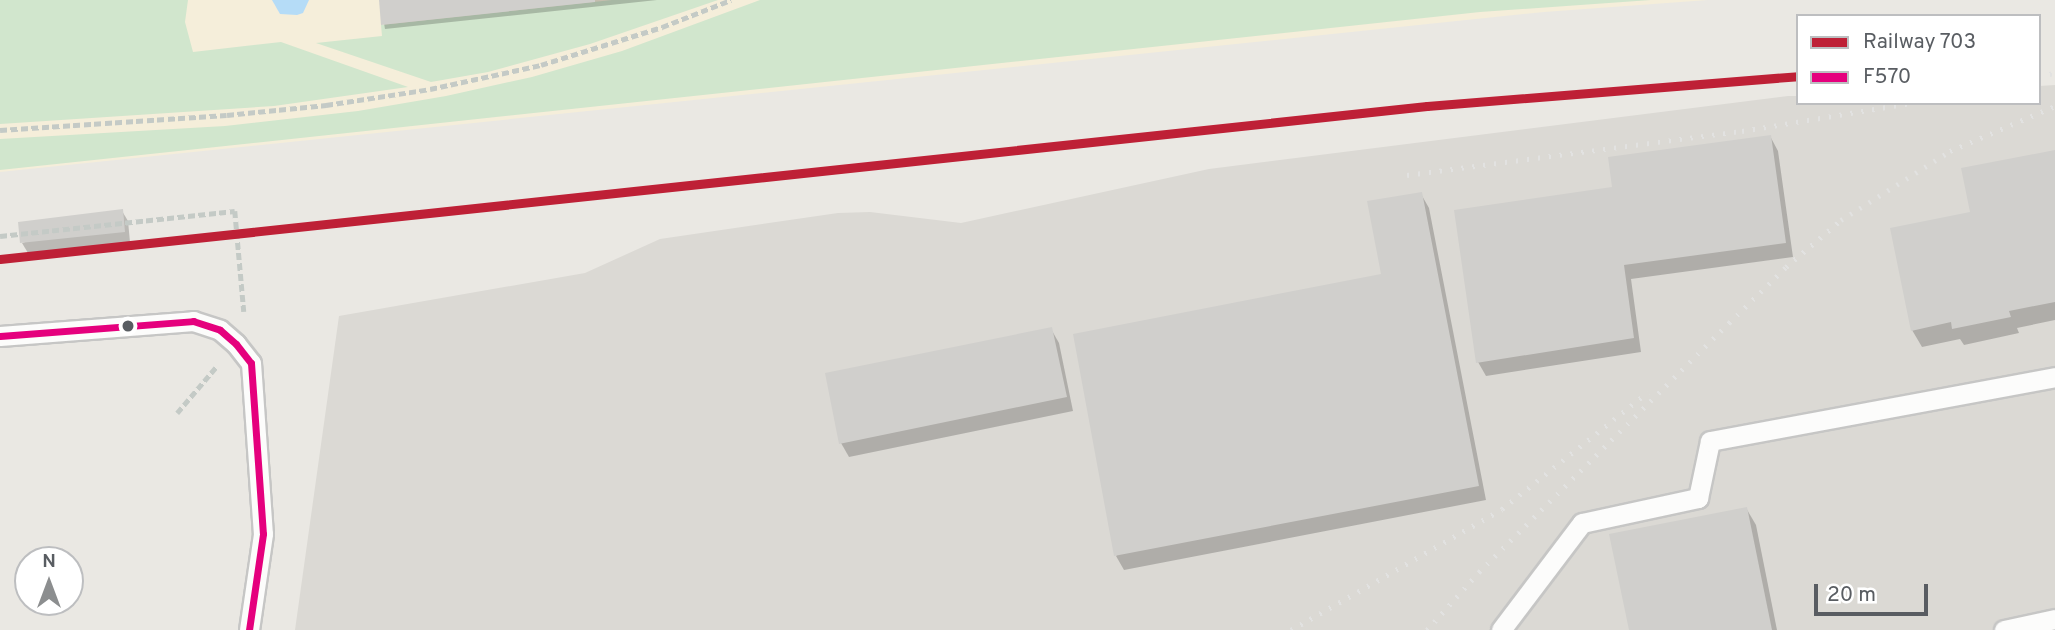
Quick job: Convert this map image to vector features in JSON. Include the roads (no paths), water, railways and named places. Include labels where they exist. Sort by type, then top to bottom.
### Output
[{"type":"lane","points":[[0,336],[193,321],[220,330],[236,344],[251,363],[263,534],[249,630]]},
{"type":"lane","points":[[1501,630],[1582,523],[1698,498],[1710,440],[2055,377]]},
{"type":"lane","points":[[2004,630],[2055,619]]},
{"type":"water","points":[[272,0],[309,0],[303,13],[297,15],[280,14]]},
{"type":"railway","points":[[2041,76],[2055,73]]},
{"type":"railway","points":[[1407,175],[1742,131],[1899,105]]},
{"type":"railway","points":[[1427,630],[1479,572],[1729,323],[1786,267],[1841,220],[1950,151],[2055,106]]},
{"type":"railway","points":[[1291,630],[1502,509],[1648,392]]},
{"type":"rail line","name":"703","points":[[0,259],[1427,106],[1796,76]]}]
